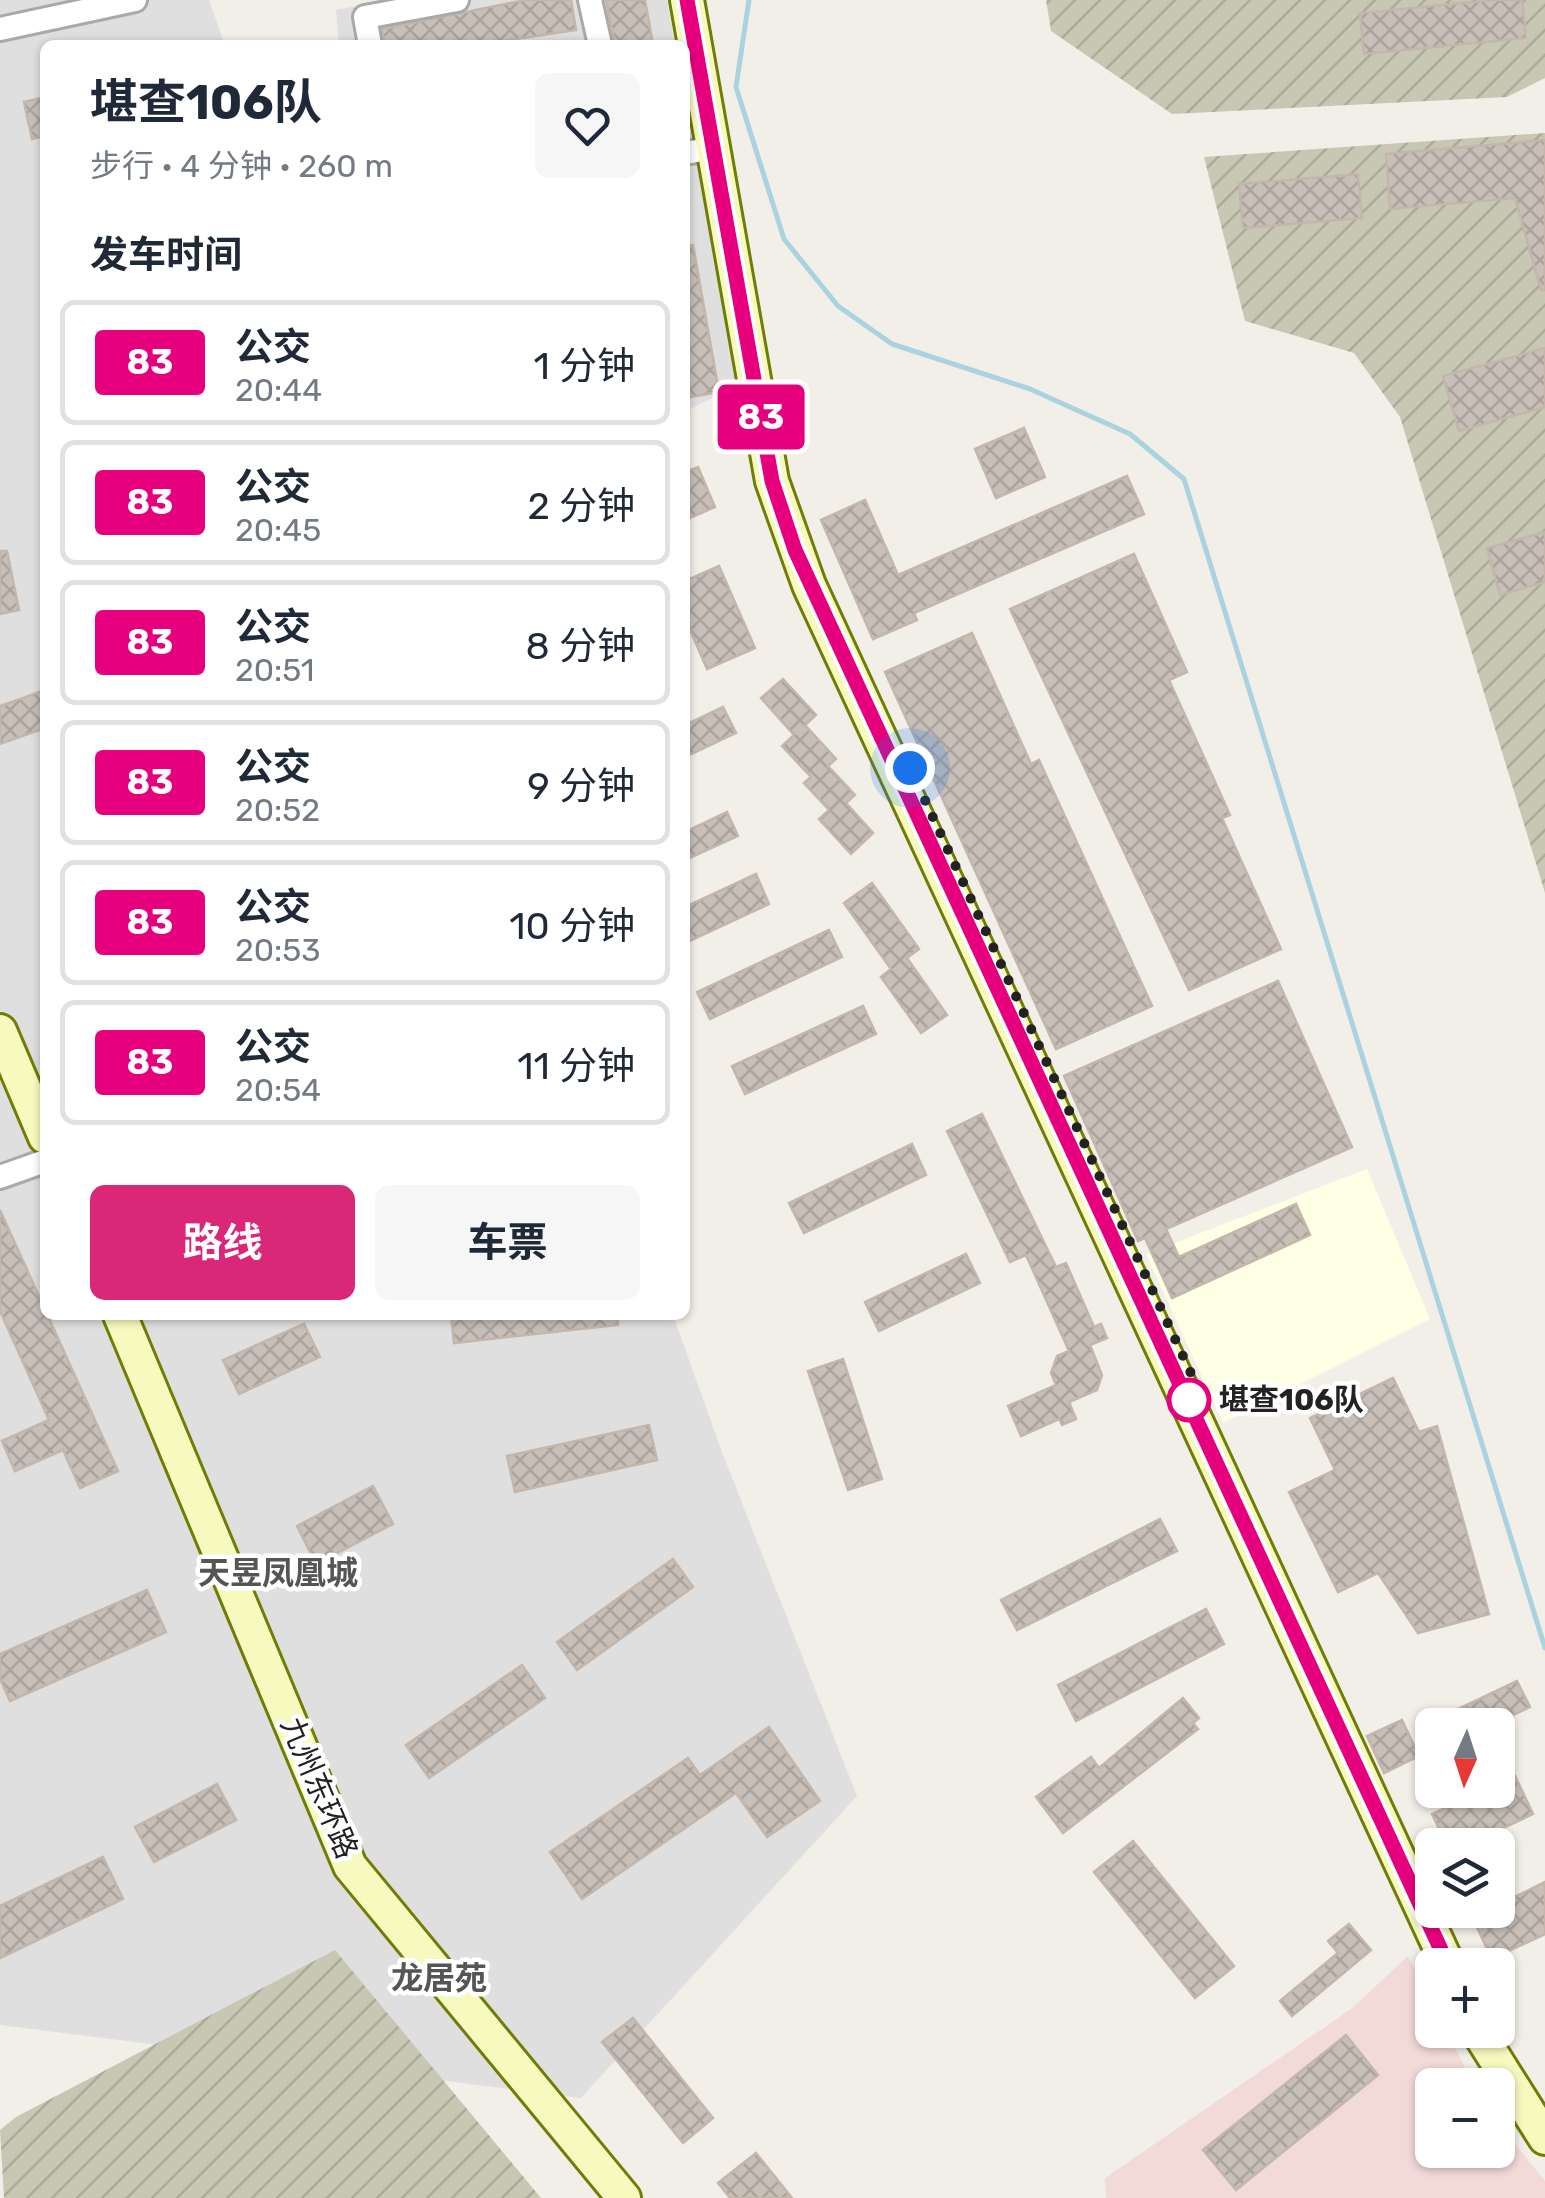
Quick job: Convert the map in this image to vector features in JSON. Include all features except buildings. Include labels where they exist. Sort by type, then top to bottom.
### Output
[{"type":"main road","points":[[687,0],[699,150],[772,481],[809,585],[1440,1948]]},
{"type":"main road","points":[[705,0],[795,500],[1002,972],[1240,1479],[1324,1643],[1378,1788],[1415,1866]]},
{"type":"main road","points":[[0,1031],[40,1125]]},
{"type":"main road","name":"九州东环路","points":[[122,1320],[350,1866],[624,2198]]},
{"type":"main road","points":[[1488,2048],[1545,2138]]},
{"type":"main road","points":[[1504,2048],[1516,2073],[1545,2112]]},
{"type":"street","points":[[0,29],[135,0]]},
{"type":"street","points":[[369,40],[366,17],[457,0]]},
{"type":"street","points":[[590,0],[596,40]]},
{"type":"street","points":[[0,1177],[40,1163]]},
{"type":"shaded area","points":[[0,0],[209,0],[223,40],[40,40],[40,1320],[675,1320],[722,1452],[857,1796],[581,2098],[0,2025]]},
{"type":"shaded area","points":[[388,0],[667,0],[674,40],[339,40],[336,10]]},
{"type":"shaded area","points":[[1046,0],[1545,0],[1545,78],[1507,97],[1172,114],[1051,31]]},
{"type":"shaded area","points":[[690,128],[737,385],[690,409]]},
{"type":"shaded area","points":[[1545,133],[1545,893],[1400,417],[1354,353],[1245,321],[1204,157]]},
{"type":"shaded area","points":[[1367,1169],[1430,1319],[1223,1423],[1146,1254]]},
{"type":"shaded area","points":[[335,1950],[541,2198],[4,2198],[0,2130],[16,2117]]},
{"type":"shaded area","points":[[1408,1956],[1415,1970],[1415,2048],[1455,2048],[1465,2068],[1415,2068],[1415,2168],[1515,2168],[1515,2144],[1545,2181],[1545,2198],[1106,2198],[1105,2178],[1351,2009]]},
{"type":"waterway","points":[[749,0],[736,87],[784,239],[838,306],[892,344],[1030,389],[1130,434],[1184,479],[1545,1648]]},
{"type":"bus line","name":"83","points":[[687,0],[772,481],[795,550],[1440,1948]]},
{"type":"place","name":"堪查106队","points":[[1189,1400]]},
{"type":"district","name":"天昱凤凰城","points":[[278,1573]]},
{"type":"district","name":"龙居苑","points":[[439,1978]]},
{"type":"route","points":[[910,768],[1208,1410],[1189,1400]]}]
